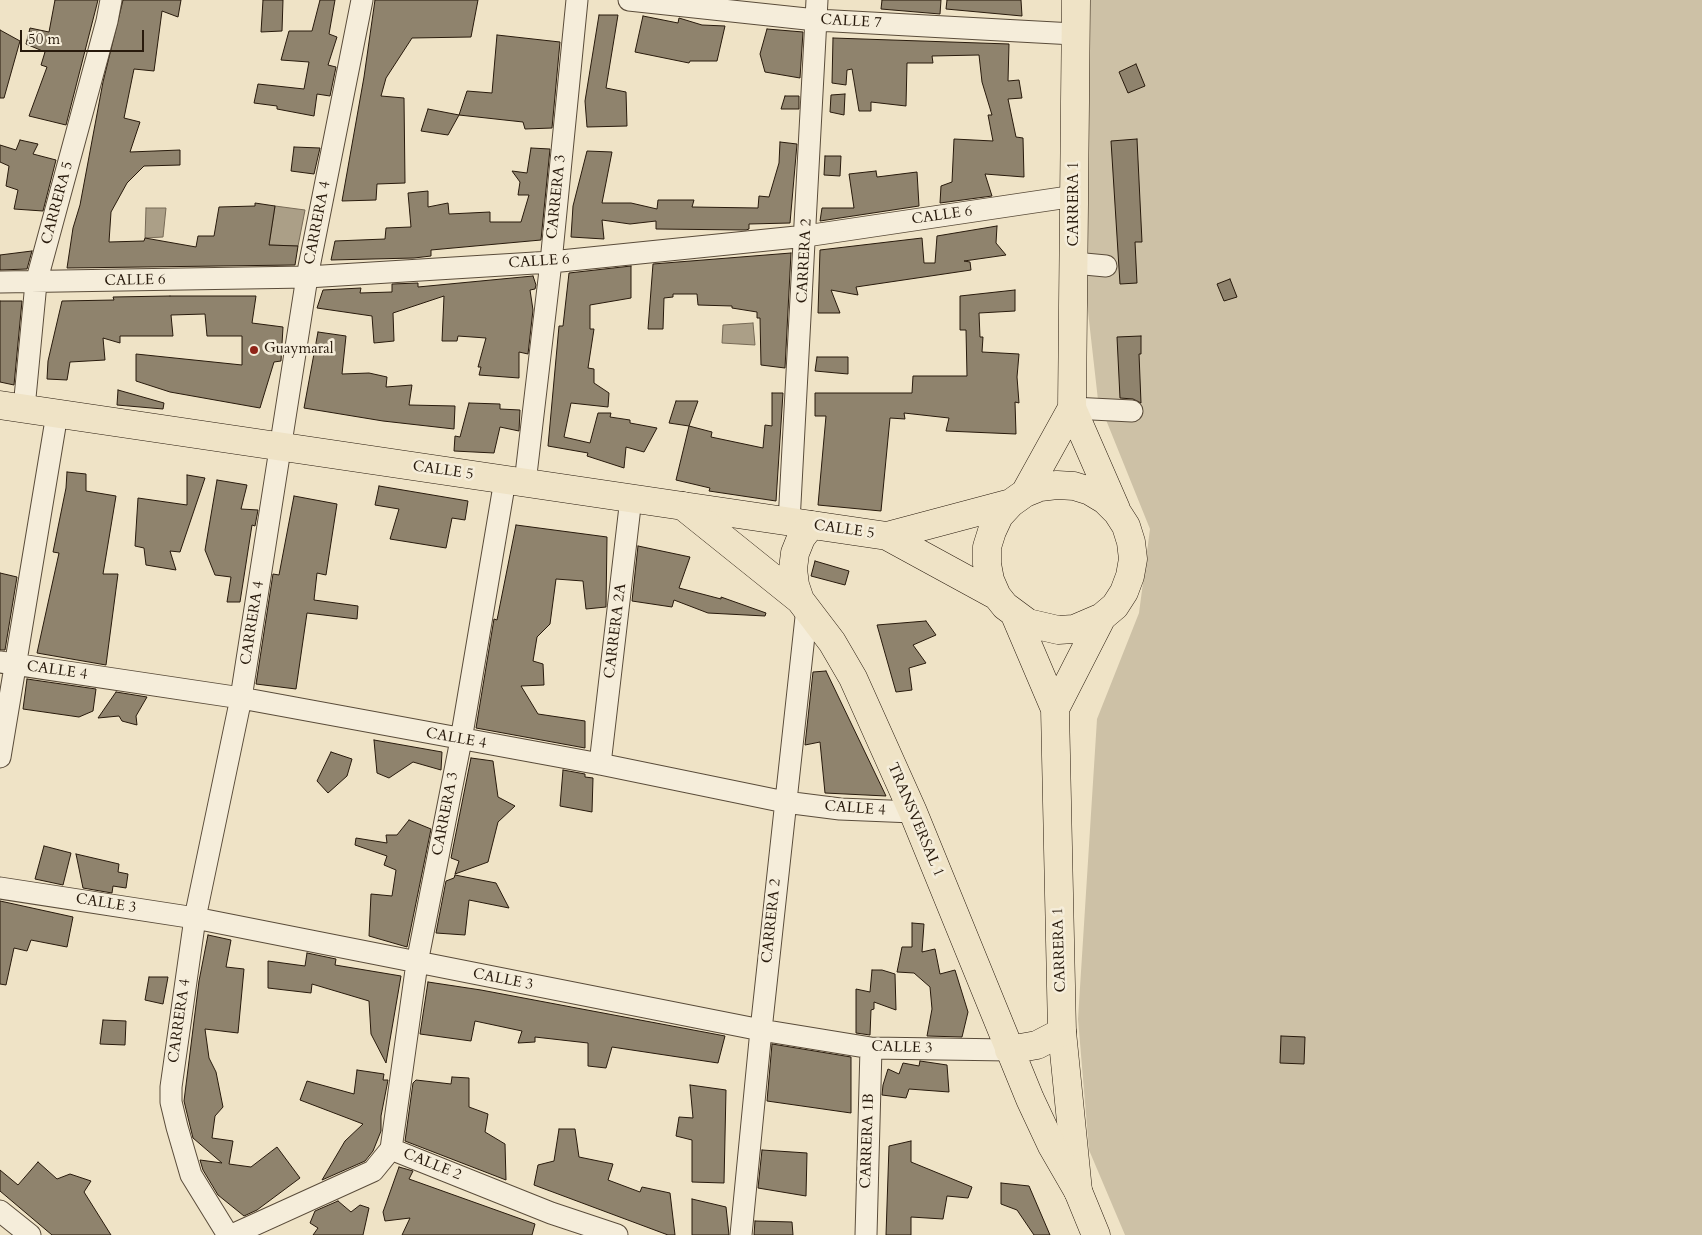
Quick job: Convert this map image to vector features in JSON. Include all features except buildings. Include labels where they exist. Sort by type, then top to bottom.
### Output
[{"type":"main road","name":"CARRERA 1","points":[[1076,0],[1074,34],[1075,196],[1072,408],[1117,512]]},
{"type":"main road","name":"CALLE 5","points":[[12,407],[887,536],[1006,605]]},
{"type":"main road","name":"CARRERA 1","points":[[1018,498],[1072,408]]},
{"type":"main road","points":[[1049,486],[1074,486],[1090,491],[1105,500],[1117,512],[1126,526],[1131,542],[1133,559],[1130,576],[1124,592],[1115,606],[1102,617],[1074,629],[1058,630],[1028,623],[1006,605],[990,580],[987,564],[987,547],[992,531],[1000,516],[1018,498],[1049,486]]},
{"type":"main road","name":"CALLE 5","points":[[887,536],[1018,498]]},
{"type":"main road","name":"TRANSVERSAL 1","points":[[683,506],[804,604]]},
{"type":"main road","name":"TRANSVERSAL 1","points":[[800,524],[802,538],[795,553],[793,569],[795,585],[804,604],[832,642],[853,678],[913,812],[1009,1050],[1052,1146],[1078,1190]]},
{"type":"main road","name":"CARRERA 1","points":[[1006,605],[1055,709],[1062,1032],[1078,1190]]},
{"type":"main road","name":"CARRERA 1","points":[[1055,709],[1102,617]]},
{"type":"main road","points":[[1009,1050],[1037,1045],[1062,1032]]},
{"type":"main road","points":[[1078,1190],[1096,1235]]},
{"type":"street","name":"CARRERA 5","points":[[12,407],[36,283],[107,21],[111,0]]},
{"type":"street","name":"CARRERA 4","points":[[230,1235],[191,1175],[171,1102],[171,1087],[195,918],[240,698],[282,447],[307,277],[362,0]]},
{"type":"street","name":"CARRERA 3","points":[[391,1148],[417,963],[515,481],[551,262],[577,0]]},
{"type":"street","name":"CALLE 7","points":[[629,0],[817,10],[1074,34]]},
{"type":"street","name":"CARRERA 2","points":[[800,524],[806,236],[817,10]]},
{"type":"street","name":"CALLE 6","points":[[0,282],[36,283],[307,277],[551,262],[806,236],[1075,196]]},
{"type":"street","points":[[1074,263],[1106,266]]},
{"type":"street","points":[[1072,408],[1132,411]]},
{"type":"street","points":[[0,757],[8,663],[57,414]]},
{"type":"street","name":"CARRERA 2A","points":[[600,764],[631,498]]},
{"type":"street","name":"CARRERA 2","points":[[741,1235],[804,604]]},
{"type":"street","name":"CALLE 4","points":[[8,663],[240,698],[600,764],[785,802],[840,810],[913,812]]},
{"type":"street","name":"CALLE 3","points":[[0,888],[195,918],[761,1030],[871,1048],[1009,1050]]},
{"type":"street","name":"CARRERA 1B","points":[[866,1235],[871,1048]]},
{"type":"street","name":"CALLE 2","points":[[230,1235],[374,1171],[391,1148],[552,1213],[617,1235]]},
{"type":"street","points":[[0,1211],[30,1235]]},
{"type":"shaded area","points":[[1076,0],[1702,0],[1702,1235],[1125,1235],[1089,1150],[1078,1019],[1097,719],[1139,613],[1150,529],[1098,400],[1075,197]]},
{"type":"shaded area","points":[[275,206],[305,210],[298,246],[269,245]]},
{"type":"shaded area","points":[[146,208],[166,208],[163,237],[145,238]]},
{"type":"shaded area","points":[[753,323],[755,345],[722,343],[723,325]]},
{"type":"place","name":"Guaymaral","points":[[254,350]]}]
